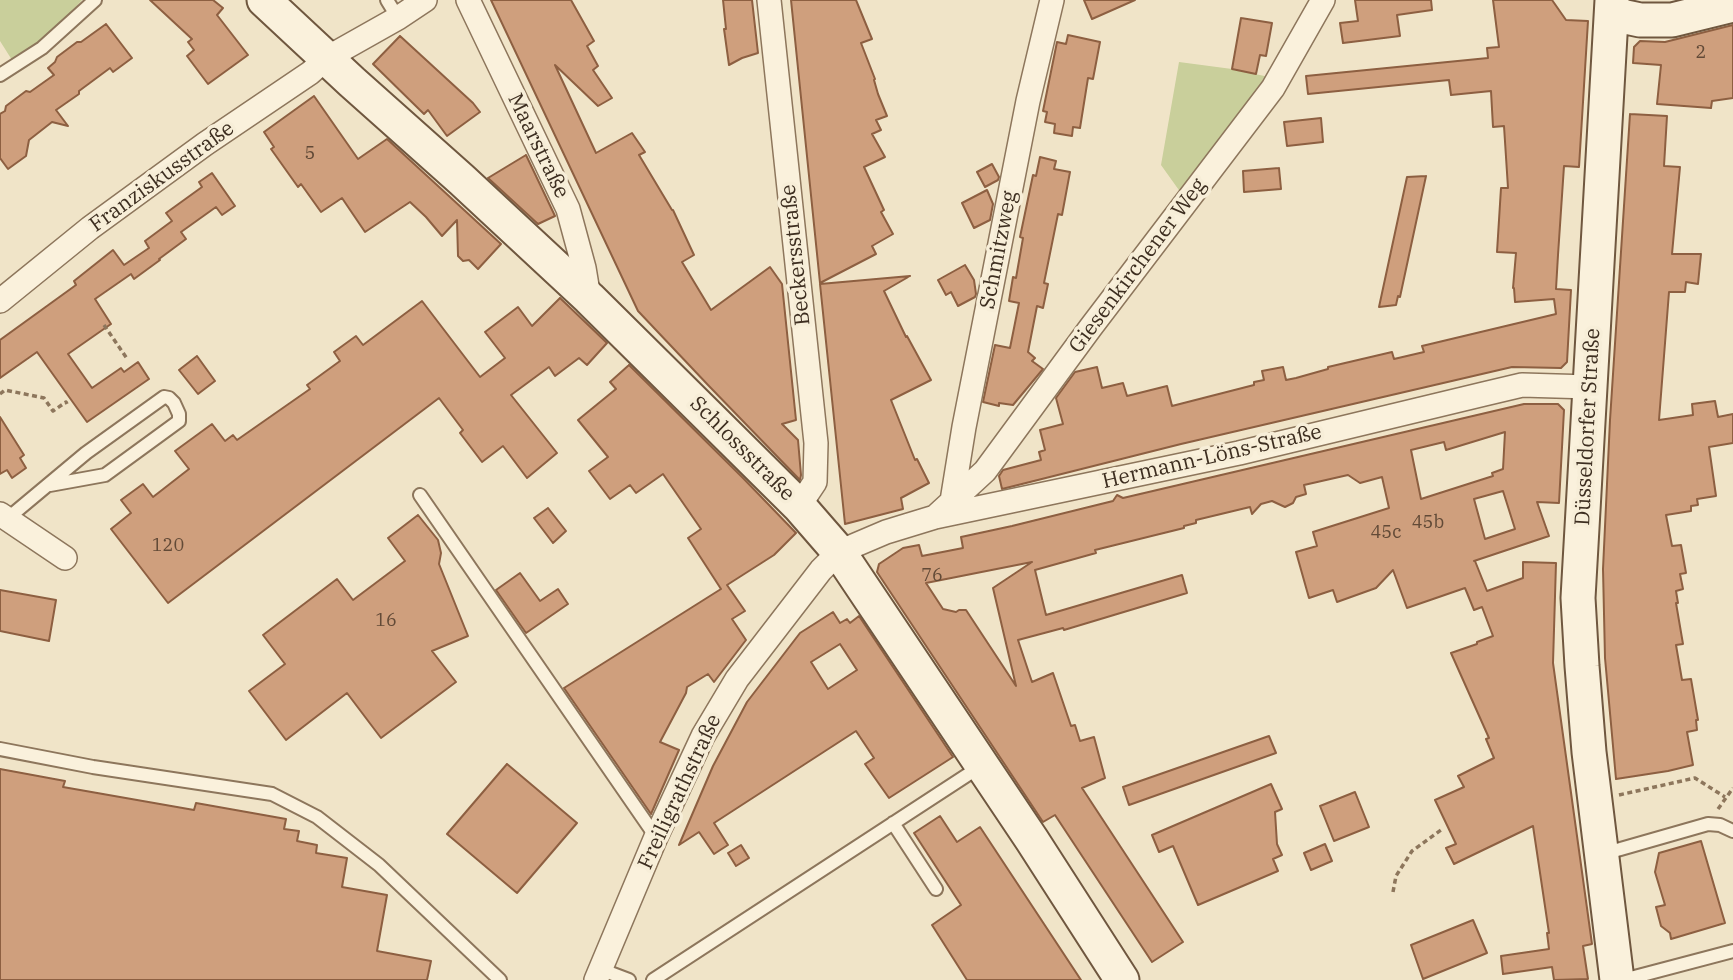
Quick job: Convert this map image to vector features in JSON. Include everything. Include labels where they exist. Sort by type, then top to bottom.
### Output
[{"type":"street","name":"Schlossstraße","points":[[264,0],[589,298],[799,506],[839,552],[1122,980]]},
{"type":"street","name":"Franziskusstraße","points":[[0,300],[90,228],[205,144],[310,73],[393,9],[425,0]]},
{"type":"street","name":"Maarstraße","points":[[468,0],[568,209],[589,298]]},
{"type":"street","name":"Beckersstraße","points":[[769,0],[816,443],[815,482],[799,506]]},
{"type":"street","name":"Schmitzweg","points":[[952,501],[1028,101],[1052,0]]},
{"type":"street","name":"Giesenkirchener Weg","points":[[935,517],[985,471],[1273,88],[1323,0]]},
{"type":"street","points":[[1609,5],[1640,20],[1672,20],[1733,5]]},
{"type":"street","name":"Düsseldorfer Straße","points":[[1609,5],[1578,598],[1585,703],[1602,854],[1627,979]]},
{"type":"street","name":"Hermann-Löns-Straße","points":[[839,552],[886,532],[935,517],[1239,453],[1522,386],[1590,387]]},
{"type":"street","points":[[3,516],[65,558]]},
{"type":"street","name":"Freiligrathstraße","points":[[598,974],[703,736],[737,680],[821,570],[839,552]]},
{"type":"lane","points":[[0,75],[43,48],[95,0]]},
{"type":"lane","points":[[3,516],[50,485],[86,453],[164,397],[174,403],[180,414],[179,421],[104,475],[50,485]]},
{"type":"lane","points":[[420,495],[656,838]]},
{"type":"lane","points":[[0,749],[93,767],[272,794],[317,817],[379,865],[500,980]]},
{"type":"lane","points":[[653,980],[981,765]]},
{"type":"lane","points":[[893,823],[936,889]]},
{"type":"lane","points":[[1602,854],[1708,824],[1720,825],[1733,831]]},
{"type":"lane","points":[[1627,979],[1733,951]]},
{"type":"lane","points":[[598,974],[629,980]]},
{"type":"path","points":[[104,325],[128,360]]},
{"type":"path","points":[[0,394],[5,390],[44,398],[53,411],[66,402],[67,404]]},
{"type":"path","points":[[1596,801],[1695,778],[1725,797]]},
{"type":"path","points":[[1708,824],[1733,788]]},
{"type":"path","points":[[1393,892],[1396,876],[1412,851],[1441,831]]},
{"type":"green space","points":[[0,0],[82,0],[50,36],[12,60],[0,41]]},
{"type":"green space","points":[[1179,62],[1269,77],[1181,193],[1161,165]]},
{"type":"building","points":[[150,0],[213,0],[223,8],[217,15],[248,55],[208,84],[187,56],[194,50],[188,42],[192,39]]},
{"type":"building","points":[[491,0],[571,0],[594,41],[587,46],[598,66],[593,70],[612,98],[598,106],[555,65],[596,153],[632,133],[645,152],[639,155],[673,210],[694,255],[682,262],[711,310],[770,267],[782,284],[796,420],[782,424],[798,440],[800,480],[638,311]]},
{"type":"building","points":[[723,0],[752,0],[758,53],[729,65],[724,29]]},
{"type":"building","points":[[791,0],[856,0],[872,39],[861,43],[887,116],[876,120],[881,130],[872,134],[885,157],[864,167],[884,210],[881,212],[893,234],[872,246],[876,254],[820,283]]},
{"type":"building","points":[[1084,0],[1135,0],[1092,19]]},
{"type":"building","points":[[1355,0],[1431,0],[1432,10],[1397,15],[1400,36],[1343,43],[1340,23],[1358,21]]},
{"type":"building","points":[[1493,0],[1552,0],[1566,20],[1588,21],[1579,167],[1564,166],[1556,289],[1571,290],[1567,362],[1561,368],[1512,367],[1181,444],[1002,489],[999,476],[1003,470],[1041,460],[1039,452],[1045,450],[1040,430],[1063,424],[1056,398],[1075,372],[1097,367],[1102,388],[1123,383],[1127,396],[1167,386],[1172,406],[1254,385],[1254,382],[1264,380],[1262,371],[1283,367],[1286,380],[1392,352],[1394,359],[1424,352],[1422,346],[1556,314],[1554,299],[1515,302],[1513,288],[1516,253],[1497,252],[1501,188],[1508,188],[1504,126],[1493,127],[1491,91],[1451,95],[1449,80],[1308,94],[1306,76],[1488,58],[1487,48],[1499,47]]},
{"type":"building","points":[[1241,18],[1272,23],[1266,56],[1260,55],[1256,74],[1232,69]]},
{"type":"building","points":[[106,24],[132,58],[113,72],[110,68],[56,110],[68,126],[52,122],[29,140],[26,156],[8,169],[0,158],[0,114],[26,91],[30,92],[54,75],[48,68],[57,57]]},
{"type":"building","points":[[1733,25],[1733,98],[1712,101],[1711,108],[1657,104],[1661,65],[1633,63],[1634,47],[1640,41],[1665,42]]},
{"type":"building","points":[[1068,35],[1100,42],[1093,79],[1088,78],[1080,128],[1073,127],[1072,136],[1054,133],[1055,124],[1045,122],[1047,112],[1043,111],[1057,42],[1066,44]]},
{"type":"building","points":[[400,36],[480,112],[447,136],[428,110],[424,114],[373,64]]},
{"type":"building","points":[[314,96],[358,159],[387,139],[501,244],[478,269],[469,260],[463,261],[458,256],[457,220],[442,236],[410,202],[365,232],[342,198],[321,212],[301,184],[298,187],[271,149],[274,147],[264,132]]},
{"type":"building","points":[[1630,114],[1667,116],[1664,166],[1680,167],[1672,254],[1701,254],[1698,284],[1686,282],[1685,292],[1669,292],[1659,420],[1693,415],[1692,404],[1715,401],[1718,417],[1733,414],[1733,443],[1709,447],[1716,496],[1697,499],[1698,505],[1691,506],[1691,511],[1666,515],[1672,546],[1681,545],[1686,573],[1680,574],[1683,589],[1676,591],[1683,644],[1676,645],[1682,680],[1691,679],[1698,720],[1697,730],[1687,732],[1693,765],[1616,779],[1605,658],[1603,569]]},
{"type":"building","points":[[1321,118],[1323,142],[1287,146],[1284,122]]},
{"type":"building","points":[[526,155],[555,216],[538,224],[488,178]]},
{"type":"building","points":[[1040,157],[1056,161],[1054,169],[1070,172],[1062,215],[1058,214],[1044,283],[1048,284],[1043,308],[1037,306],[1028,352],[1035,358],[1032,361],[1043,369],[1013,405],[999,403],[999,406],[983,402],[995,345],[1010,348],[1019,303],[1009,301],[1013,277],[1016,278],[1023,238],[1020,237],[1033,175],[1036,176]]},
{"type":"building","points":[[992,164],[999,177],[985,187],[977,172]]},
{"type":"building","points":[[1279,168],[1281,189],[1244,192],[1243,171]]},
{"type":"building","points":[[212,173],[235,206],[222,215],[216,207],[181,232],[186,239],[160,260],[134,279],[131,274],[95,299],[111,324],[68,354],[92,388],[121,368],[124,372],[138,362],[149,379],[87,422],[37,352],[0,378],[0,340],[76,285],[74,281],[113,250],[124,265],[149,248],[145,241],[172,221],[166,213],[202,187],[199,182]]},
{"type":"building","points":[[1426,176],[1400,297],[1398,296],[1396,305],[1379,307],[1407,177]]},
{"type":"building","points":[[987,190],[993,204],[990,220],[974,228],[962,203]]},
{"type":"building","points":[[965,265],[974,280],[976,294],[958,306],[951,292],[946,295],[938,280]]},
{"type":"building","points":[[910,276],[884,291],[931,380],[891,400],[915,460],[917,459],[929,483],[901,498],[903,509],[845,524],[820,284]]},
{"type":"building","points":[[560,298],[607,343],[587,365],[579,358],[555,376],[549,367],[511,395],[557,453],[527,478],[503,446],[482,462],[439,398],[168,603],[111,529],[131,513],[121,500],[143,484],[153,497],[189,469],[175,451],[212,424],[225,441],[233,435],[237,440],[310,389],[307,385],[340,361],[334,352],[356,336],[363,345],[422,301],[480,377],[505,358],[485,332],[518,307],[532,326]]},
{"type":"building","points":[[197,356],[215,381],[198,394],[179,370]]},
{"type":"building","points":[[629,365],[796,533],[774,555],[727,585],[745,611],[732,619],[746,640],[714,682],[708,674],[687,687],[660,742],[679,750],[651,814],[564,688],[721,589],[688,538],[701,529],[663,474],[636,493],[630,485],[610,499],[589,471],[608,457],[578,420],[616,389],[610,382]]},
{"type":"building","points":[[1524,404],[1558,404],[1564,410],[1559,503],[1537,502],[1549,536],[1474,561],[1487,591],[1523,578],[1523,562],[1556,563],[1553,663],[1592,944],[1583,946],[1588,979],[1554,980],[1552,967],[1503,974],[1501,956],[1549,949],[1533,826],[1454,864],[1446,848],[1456,844],[1435,800],[1464,787],[1458,776],[1494,758],[1486,739],[1489,738],[1451,653],[1493,636],[1482,607],[1474,610],[1465,588],[1407,608],[1393,570],[1376,588],[1337,602],[1333,590],[1309,598],[1296,552],[1317,546],[1313,532],[1389,508],[1382,477],[1360,483],[1348,475],[1304,485],[1306,494],[1296,497],[1293,503],[1285,507],[1272,501],[1261,504],[1252,514],[1250,507],[1196,520],[1196,523],[1184,528],[1095,550],[1096,553],[1035,570],[1046,615],[1182,575],[1187,593],[1064,630],[1063,628],[1018,640],[1032,682],[1053,673],[1071,726],[1075,725],[1080,741],[1094,737],[1105,778],[1082,788],[1183,942],[1152,962],[1055,815],[1043,822],[877,572],[879,564],[903,548],[919,545],[922,556],[963,548],[961,537],[1113,501],[1117,495],[1123,498]],"holes":[[[1505,432],[1503,469],[1492,473],[1493,476],[1421,499],[1411,450],[1444,442],[1446,450]],[[1503,491],[1515,529],[1485,539],[1474,499]],[[1032,562],[993,588],[1016,686],[966,610],[956,612],[943,609],[926,583]]]},
{"type":"building","points":[[0,417],[24,455],[20,458],[26,468],[12,478],[7,470],[0,474]]},
{"type":"building","points":[[548,508],[566,531],[553,543],[534,518]]},
{"type":"building","points":[[418,515],[438,540],[441,553],[439,564],[468,636],[432,651],[456,682],[381,738],[347,693],[286,740],[249,691],[285,664],[263,635],[337,579],[353,600],[405,561],[388,538]]},
{"type":"building","points":[[520,573],[540,601],[558,589],[568,604],[526,633],[496,590]]},
{"type":"building","points":[[0,590],[56,600],[49,641],[0,631]]},
{"type":"building","points":[[833,612],[840,623],[847,619],[850,623],[859,616],[953,757],[889,798],[865,764],[874,758],[856,731],[714,823],[728,845],[714,854],[699,832],[679,845],[713,766],[747,702],[800,633]],"holes":[[[840,644],[857,670],[828,689],[811,662]]]},
{"type":"building","points":[[1269,736],[1276,753],[1129,805],[1123,787]]},
{"type":"building","points":[[507,764],[577,823],[517,893],[447,834]]},
{"type":"building","points":[[0,769],[65,781],[63,787],[194,810],[196,803],[286,819],[284,829],[299,831],[297,841],[317,845],[316,853],[347,858],[342,887],[387,895],[377,951],[431,961],[427,980],[0,980]]},
{"type":"building","points":[[1271,784],[1282,809],[1275,812],[1277,844],[1282,855],[1273,859],[1278,871],[1198,905],[1173,846],[1159,852],[1152,835]]},
{"type":"building","points":[[1355,792],[1369,827],[1334,841],[1320,806]]},
{"type":"building","points":[[940,816],[957,842],[980,827],[1081,980],[967,980],[932,925],[961,905],[914,833]]},
{"type":"building","points":[[1701,841],[1725,923],[1671,939],[1670,933],[1661,926],[1656,907],[1665,905],[1655,872],[1659,853]]},
{"type":"building","points":[[1325,844],[1332,861],[1311,870],[1304,853]]},
{"type":"building","points":[[741,845],[749,858],[736,866],[728,853]]},
{"type":"building","points":[[1473,920],[1487,953],[1423,979],[1411,945]]}]
